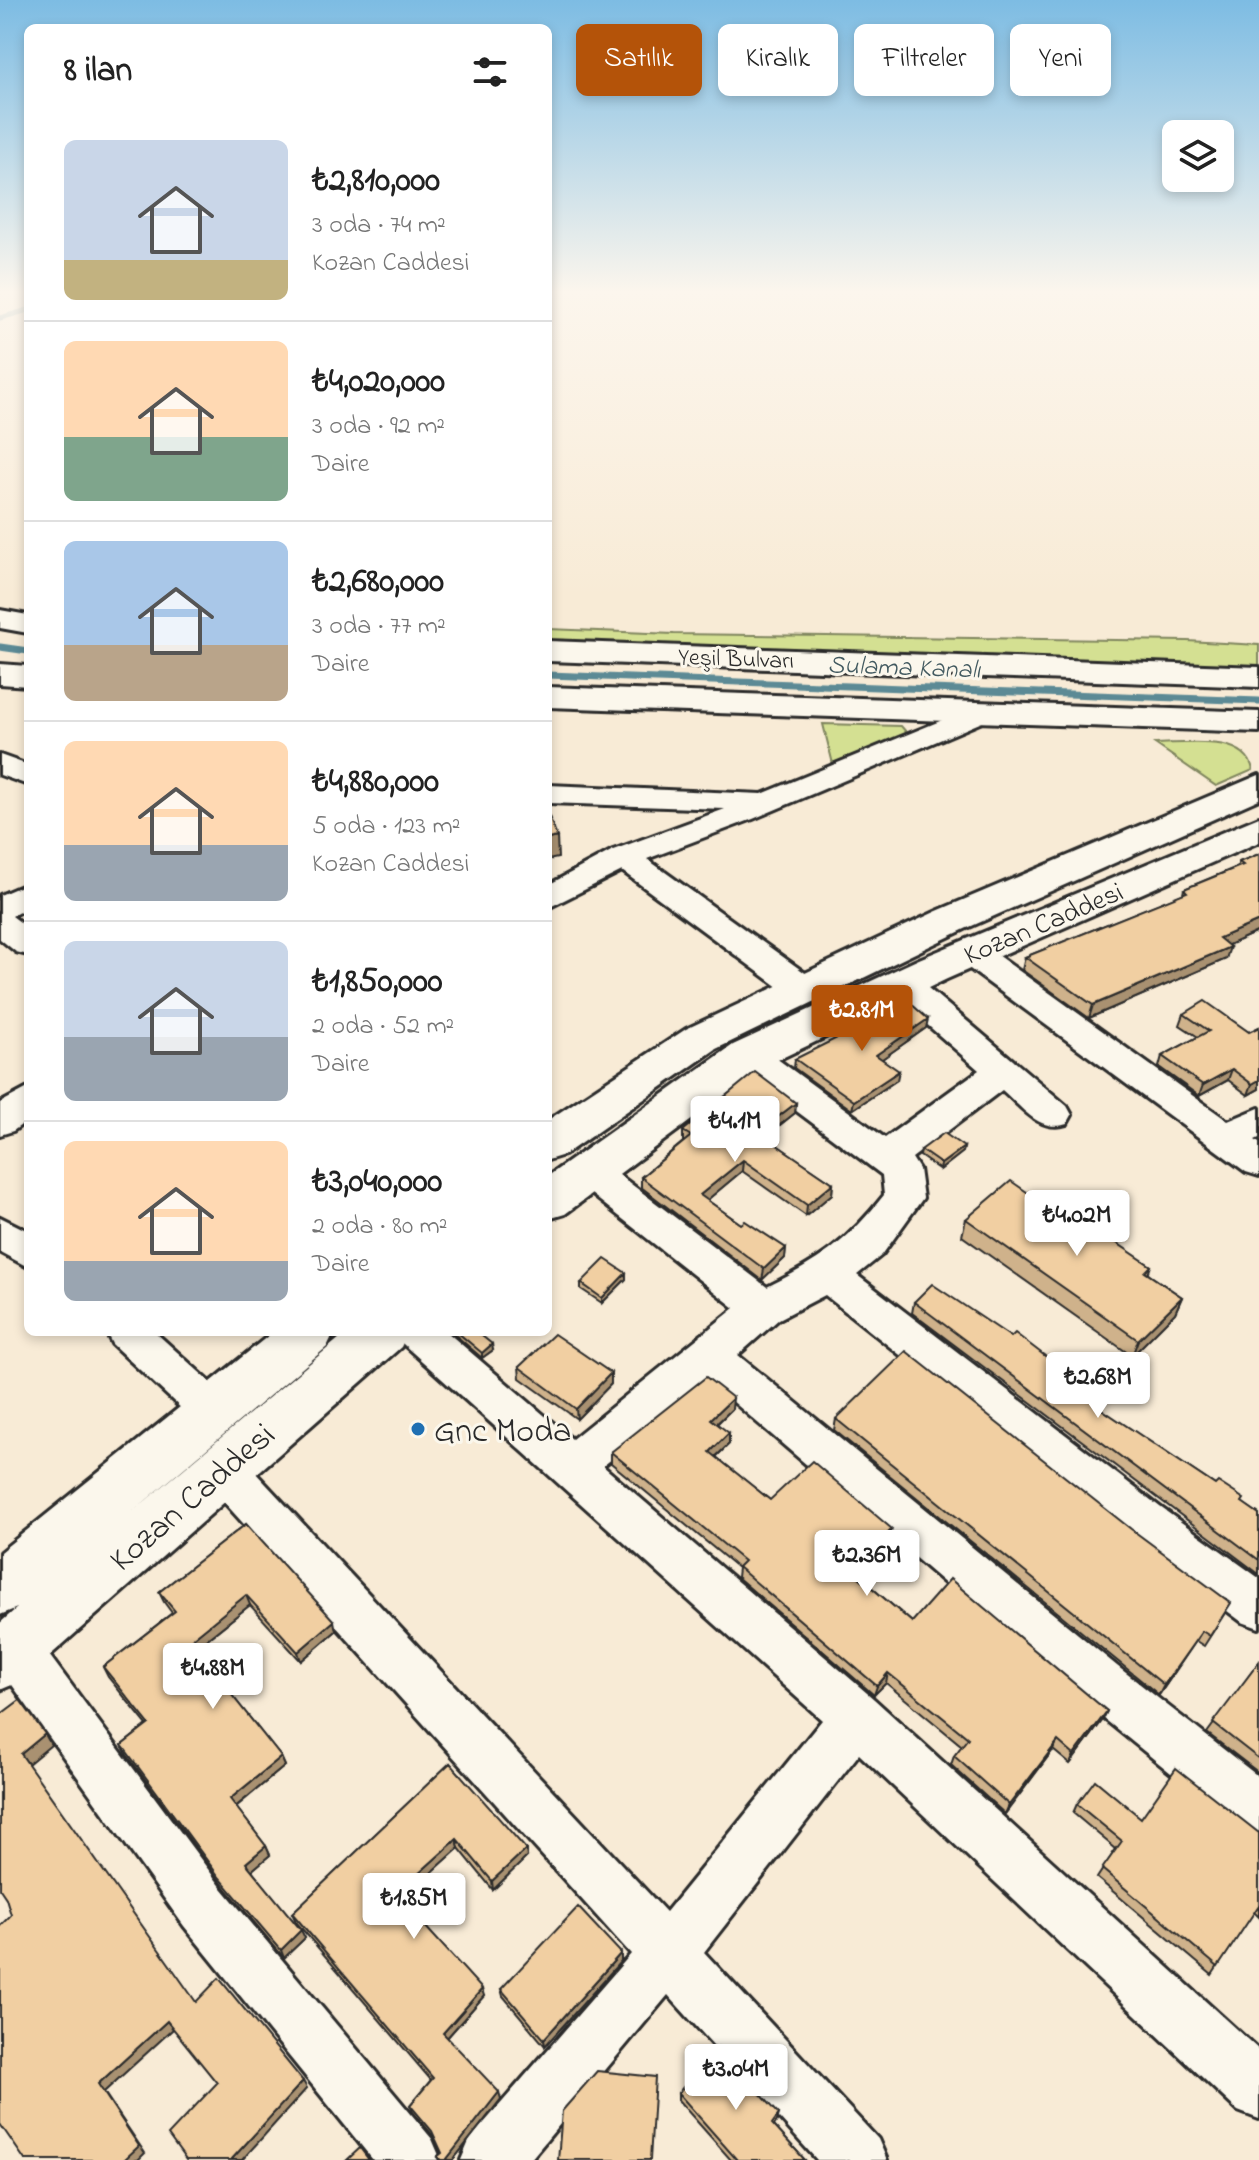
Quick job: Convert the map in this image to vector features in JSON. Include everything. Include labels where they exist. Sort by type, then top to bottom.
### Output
[{"type":"main road","points":[[0,619],[24,623]]},
{"type":"main road","name":"Yeşil Bulvarı","points":[[552,651],[1259,677]]},
{"type":"main road","name":"Yeşil Bulvarı","points":[[552,697],[1259,722]]},
{"type":"main road","points":[[1179,719],[1230,731],[1259,751]]},
{"type":"main road","name":"Kozan Caddesi","points":[[552,1140],[701,1039],[803,988],[1259,786]]},
{"type":"main road","name":"Kozan Caddesi","points":[[552,1198],[748,1056],[971,953],[1259,828]]},
{"type":"main road","name":"Kozan Caddesi","points":[[0,1588],[304,1336]]},
{"type":"main road","name":"Kozan Caddesi","points":[[8,1654],[378,1336]]},
{"type":"street","points":[[552,896],[624,857],[768,802],[984,711]]},
{"type":"street","points":[[0,764],[24,774]]},
{"type":"street","points":[[552,794],[768,802]]},
{"type":"street","points":[[624,857],[803,988]]},
{"type":"street","points":[[0,909],[24,895]]},
{"type":"street","points":[[0,923],[24,941]]},
{"type":"street","points":[[971,953],[1243,1129],[1259,1162]]},
{"type":"street","points":[[903,985],[1054,1115]]},
{"type":"street","points":[[571,1466],[709,1356],[764,1307],[828,1275],[868,1244],[904,1198],[900,1169],[748,1056]]},
{"type":"street","points":[[885,1158],[1002,1072]]},
{"type":"street","points":[[589,1172],[764,1307]]},
{"type":"street","points":[[0,1232],[24,1248]]},
{"type":"street","points":[[828,1275],[1144,1522],[1259,1606]]},
{"type":"street","points":[[131,1336],[213,1411]]},
{"type":"street","points":[[423,1336],[856,1717],[1259,2090]]},
{"type":"street","points":[[709,1356],[1099,1683],[1259,1810]]},
{"type":"street","points":[[222,1468],[857,2160]]},
{"type":"street","points":[[8,1654],[203,1907],[411,2160]]},
{"type":"street","points":[[491,2160],[667,1954],[856,1717]]},
{"type":"green space","points":[[552,629],[1259,645],[1259,673],[552,647]]},
{"type":"green space","points":[[823,724],[901,726],[907,733],[834,768]]},
{"type":"green space","points":[[1196,742],[1226,746],[1239,750],[1248,758],[1253,770],[1216,786],[1155,744]]},
{"type":"building","points":[[1259,854],[1259,921],[1219,938],[1230,947],[1093,1005],[1025,957],[1187,892],[1184,889],[1243,865],[1239,862]]},
{"type":"building","points":[[1205,1001],[1249,1032],[1259,1027],[1259,1080],[1252,1084],[1232,1069],[1203,1085],[1162,1056],[1209,1031],[1184,1014]]},
{"type":"building","points":[[909,1002],[928,1019],[876,1055],[899,1071],[854,1101],[795,1059]]},
{"type":"building","points":[[755,1072],[796,1103],[758,1132],[833,1183],[807,1205],[743,1160],[700,1195],[741,1224],[745,1221],[786,1248],[764,1269],[641,1177],[691,1136],[683,1131]]},
{"type":"building","points":[[944,1133],[964,1147],[941,1164],[921,1150]]},
{"type":"building","points":[[1011,1181],[1047,1206],[1053,1200],[1151,1266],[1145,1272],[1182,1297],[1138,1340],[966,1219]]},
{"type":"building","points":[[605,1259],[626,1273],[602,1298],[581,1283]]},
{"type":"building","points":[[932,1284],[1011,1337],[1015,1333],[1100,1398],[1094,1404],[1215,1485],[1218,1482],[1244,1499],[1242,1502],[1259,1514],[1259,1560],[914,1302]]},
{"type":"building","points":[[554,1334],[611,1373],[576,1409],[519,1367]]},
{"type":"building","points":[[462,1336],[482,1336],[492,1344],[482,1353]]},
{"type":"building","points":[[906,1351],[1131,1529],[1231,1603],[1210,1636],[1202,1631],[1164,1685],[836,1419]]},
{"type":"building","points":[[706,1377],[733,1398],[711,1419],[729,1433],[710,1452],[770,1500],[812,1461],[892,1529],[852,1571],[912,1622],[950,1579],[1107,1711],[1074,1755],[1058,1741],[1009,1805],[954,1756],[968,1738],[888,1673],[877,1686],[738,1567],[744,1561],[611,1452]]},
{"type":"building","points":[[246,1524],[334,1621],[298,1652],[246,1595],[193,1638],[206,1652],[201,1656],[281,1757],[230,1799],[266,1846],[246,1863],[301,1930],[281,1950],[220,1878],[122,1745],[149,1724],[103,1667],[175,1611],[159,1592]]},
{"type":"building","points":[[1259,1662],[1259,1759],[1213,1723]]},
{"type":"building","points":[[20,1700],[45,1734],[21,1754],[196,2002],[219,1978],[303,2081],[231,2160],[186,2160],[168,2135],[217,2083],[167,2021],[98,2084],[139,2146],[124,2160],[25,2160],[0,2124],[0,1926],[11,1915],[0,1889],[0,1715]]},
{"type":"building","points":[[450,1763],[526,1849],[492,1881],[457,1839],[396,1894],[482,1989],[443,2033],[499,2092],[446,2160],[441,2160],[437,2157],[442,2153],[432,2131],[410,2105],[433,2078],[292,1913]]},
{"type":"building","points":[[1176,1768],[1259,1833],[1259,1905],[1218,1967],[1102,1869],[1122,1841],[1077,1804],[1095,1780],[1141,1818]]},
{"type":"building","points":[[578,1907],[621,1953],[544,2039],[501,1989]]},
{"type":"building","points":[[718,2047],[779,2114],[772,2124],[805,2160],[737,2160],[678,2093]]},
{"type":"building","points":[[597,2071],[655,2077],[650,2160],[558,2160],[562,2111]]},
{"type":"building","points":[[360,2148],[369,2160],[347,2160]]},
{"type":"waterway","name":"Sulama Kanalı","points":[[0,647],[24,650]]},
{"type":"waterway","name":"Sulama Kanalı","points":[[552,675],[1259,701]]},
{"type":"place","name":"Gnc Moda","points":[[418,1429]]}]
